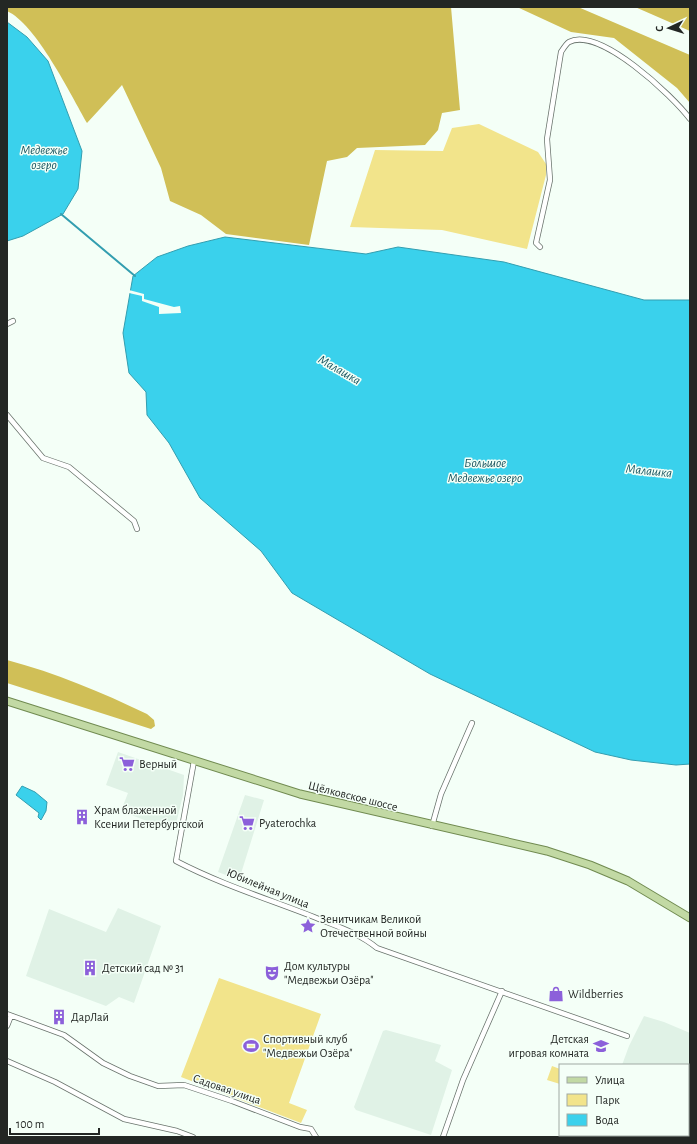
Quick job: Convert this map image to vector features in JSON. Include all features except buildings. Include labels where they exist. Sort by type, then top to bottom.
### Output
[{"type":"main road","name":"Щёлковское шоссе","points":[[7,701],[300,794],[432,826],[547,851],[590,865],[628,881],[690,918]]},
{"type":"street","points":[[540,247],[536,243],[550,180],[547,139],[561,52],[568,43],[577,40],[590,42],[612,51],[658,84],[679,104],[690,119]]},
{"type":"street","points":[[7,324],[13,321]]},
{"type":"street","points":[[7,415],[43,458],[69,467],[134,521],[137,529]]},
{"type":"street","points":[[432,826],[441,794],[472,723]]},
{"type":"street","name":"Юбилейная улица","points":[[194,761],[176,861],[344,929],[366,939],[377,948],[627,1036]]},
{"type":"street","points":[[443,1137],[463,1080],[502,991]]},
{"type":"street","points":[[7,1026],[9,1015]]},
{"type":"street","name":"Садовая улица","points":[[9,1015],[64,1035],[103,1063],[130,1076],[158,1086],[184,1085],[232,1101],[300,1127],[311,1129],[316,1137]]},
{"type":"street","points":[[7,1061],[55,1082],[124,1119],[176,1131],[193,1137]]},
{"type":"shaded area","points":[[7,7],[451,7],[460,110],[442,113],[438,130],[425,145],[357,148],[347,157],[327,161],[309,245],[226,234],[201,215],[170,201],[161,168],[122,85],[87,123],[52,61],[41,45],[18,18],[7,11]]},
{"type":"shaded area","points":[[517,7],[578,7],[690,55],[690,103],[677,88],[614,38],[571,32]]},
{"type":"shaded area","points":[[635,7],[690,7],[690,31]]},
{"type":"shaded area","points":[[7,660],[61,677],[113,698],[147,714],[154,720],[155,726],[151,729],[7,683]]},
{"type":"shaded area","points":[[118,752],[184,775],[183,795],[173,831],[121,811],[128,793],[106,785]]},
{"type":"shaded area","points":[[245,795],[264,800],[239,880],[218,872]]},
{"type":"shaded area","points":[[118,908],[161,926],[134,1003],[119,997],[106,1006],[26,976],[49,909],[106,932]]},
{"type":"shaded area","points":[[644,1016],[664,1022],[690,1033],[690,1137],[634,1136],[689,1136],[689,1064],[622,1064],[629,1046]]},
{"type":"shaded area","points":[[386,1030],[441,1045],[435,1061],[452,1070],[431,1135],[356,1110],[354,1107],[383,1031]]},
{"type":"green space","points":[[479,124],[538,152],[546,164],[546,175],[527,249],[442,230],[350,227],[375,150],[443,151],[452,128]]},
{"type":"green space","name":"Спортивный клуб \"Медвежьи Озёра\"","points":[[219,978],[321,1014],[289,1103],[307,1110],[301,1123],[181,1077]]},
{"type":"green space","points":[[552,1066],[559,1069],[559,1084],[547,1080]]},
{"type":"green space","points":[[690,1120],[690,1137],[652,1136],[689,1136]]},
{"type":"water","name":"Медвежье озеро","points":[[7,22],[27,37],[48,61],[82,151],[78,189],[63,214],[23,236],[7,241]]},
{"type":"water","name":"Большое Медвежье озеро","points":[[225,237],[366,254],[398,247],[504,262],[644,300],[690,300],[690,764],[676,765],[631,760],[595,752],[430,674],[292,593],[261,551],[200,498],[169,443],[147,415],[146,392],[129,373],[123,333],[133,276],[157,257],[188,246]]},
{"type":"water","points":[[22,786],[35,792],[47,802],[46,811],[41,820],[38,817],[39,813],[16,795]]},
{"type":"pier","points":[[129,285],[129,290],[144,294],[144,299],[174,307],[180,306],[181,313],[159,314],[159,307],[142,301],[142,296],[129,293],[127,297]]},
{"type":"waterway","name":"Малашка","points":[[61,214],[135,276]]},
{"type":"place","name":"Верный","points":[[127,764]]},
{"type":"place","name":"Храм блаженной Ксении Петербургской","points":[[82,817]]},
{"type":"place","name":"Pyaterochka","points":[[247,823]]},
{"type":"place","name":"Зенитчикам Великой Отечественной войны","points":[[308,926]]},
{"type":"place","name":"Детский сад № 31","points":[[90,968]]},
{"type":"place","name":"Дом культуры \"Медвежьи Озёра\"","points":[[272,973]]},
{"type":"place","name":"Wildberries","points":[[556,994]]},
{"type":"place","name":"ДарЛай","points":[[59,1017]]},
{"type":"place","name":"Спортивный клуб \"Медвежьи Озёра\"","points":[[251,1046]]},
{"type":"place","name":"Детская игровая комната","points":[[601,1046]]}]
